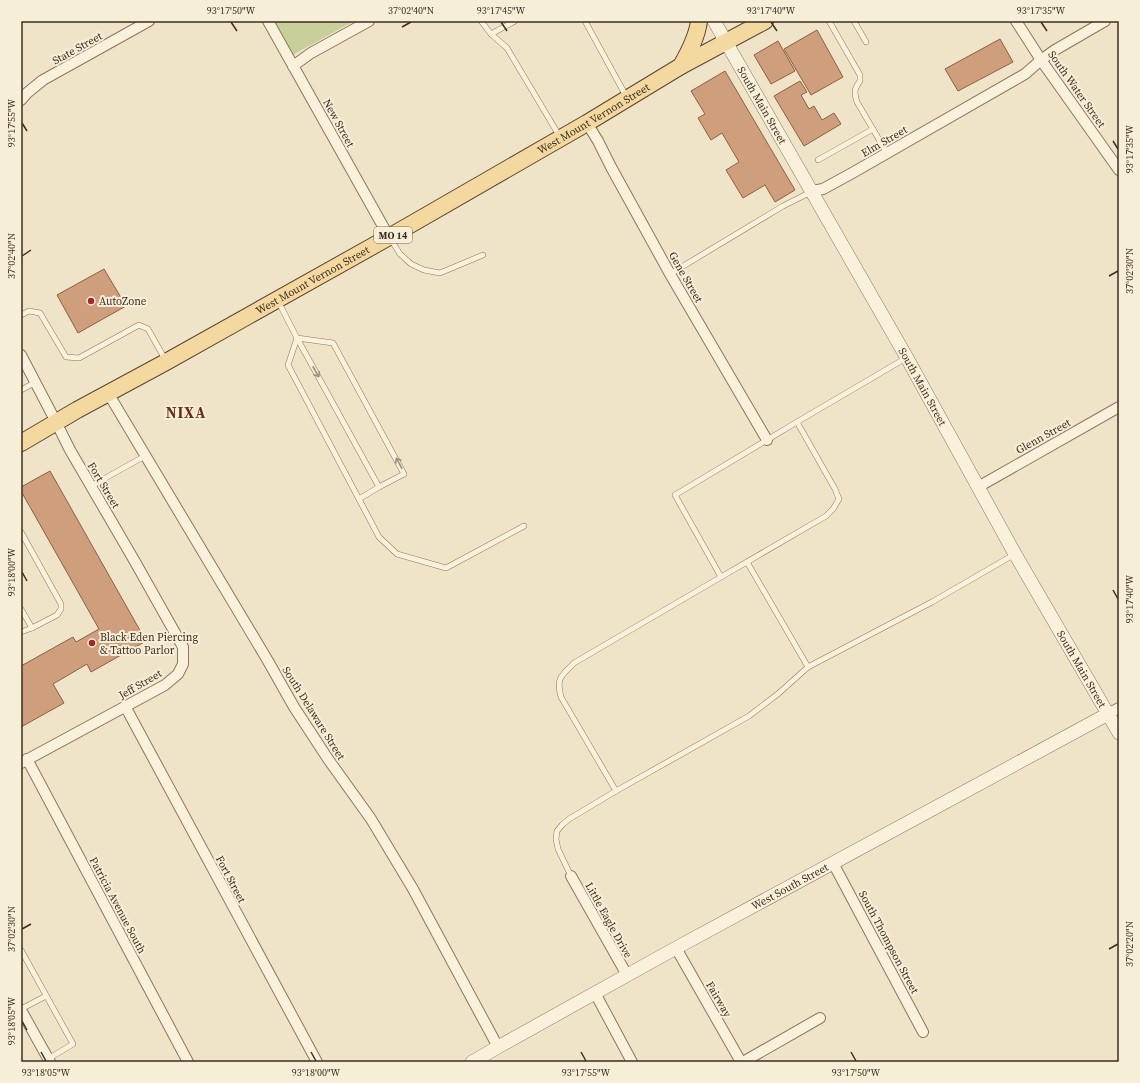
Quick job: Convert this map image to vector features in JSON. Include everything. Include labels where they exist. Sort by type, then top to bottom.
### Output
[{"type":"main road","points":[[681,66],[690,50],[699,21]]},
{"type":"main road","name":"MO 14","points":[[726,41],[765,21]]},
{"type":"main road","name":"West Mount Vernon Street","points":[[21,443],[108,393],[389,238],[726,41]]},
{"type":"street","name":"State Street","points":[[21,100],[43,80],[149,21]]},
{"type":"street","name":"New Street","points":[[268,21],[389,238]]},
{"type":"street","points":[[293,66],[311,53],[369,21]]},
{"type":"street","name":"South Main Street","points":[[714,21],[907,358],[1015,554],[1114,711],[1119,732]]},
{"type":"street","name":"South Water Street","points":[[1016,21],[1041,60],[1119,170]]},
{"type":"street","name":"Elm Street","points":[[812,191],[823,189],[887,154],[1025,74],[1055,50],[1105,21]]},
{"type":"street","name":"Gene Street","points":[[587,123],[670,274],[766,440]]},
{"type":"street","name":"Fort Street","points":[[21,355],[70,450],[134,560]]},
{"type":"street","name":"South Delaware Street","points":[[108,393],[268,661],[294,708],[328,759],[372,819],[413,889],[498,1047]]},
{"type":"street","name":"Glenn Street","points":[[978,486],[1119,407]]},
{"type":"street","name":"Jeff Street","points":[[24,761],[165,685],[178,674],[183,664],[183,646],[134,560]]},
{"type":"street","name":"Fort Street","points":[[125,706],[317,1062]]},
{"type":"street","name":"West South Street","points":[[472,1062],[595,992],[1114,711]]},
{"type":"street","name":"Patricia Avenue South","points":[[24,761],[188,1062]]},
{"type":"street","name":"South Thompson Street","points":[[833,863],[923,1032]]},
{"type":"street","name":"Little Eagle Drive","points":[[571,876],[627,975]]},
{"type":"street","name":"Fairway","points":[[676,948],[742,1062]]},
{"type":"street","points":[[595,992],[632,1062]]},
{"type":"street","points":[[21,1009],[49,1061]]},
{"type":"street","points":[[742,1062],[820,1018]]},
{"type":"lane","points":[[481,21],[491,34],[507,48],[561,138]]},
{"type":"lane","points":[[491,34],[515,21]]},
{"type":"lane","points":[[585,21],[627,99]]},
{"type":"lane","points":[[829,21],[860,75],[860,80],[854,93],[857,102],[887,154]]},
{"type":"lane","points":[[854,21],[866,42]]},
{"type":"lane","points":[[818,160],[873,129]]},
{"type":"lane","name":"Elm Street","points":[[670,274],[783,206],[812,191]]},
{"type":"lane","points":[[389,238],[400,254],[411,264],[432,272],[440,273],[483,255]]},
{"type":"lane","points":[[277,299],[379,487]]},
{"type":"lane","points":[[21,315],[29,311],[40,313],[66,357],[79,358],[139,325],[148,330],[166,362]]},
{"type":"lane","points":[[297,338],[333,343],[404,474],[359,499]]},
{"type":"lane","points":[[297,338],[288,365],[379,537],[397,554],[446,568],[524,526]]},
{"type":"lane","points":[[721,577],[675,495],[907,358]]},
{"type":"lane","points":[[21,390],[36,382]]},
{"type":"lane","points":[[616,791],[561,697],[558,687],[560,679],[574,663],[826,516],[833,509],[839,499],[836,489],[797,422]]},
{"type":"lane","points":[[91,486],[146,456]]},
{"type":"lane","points":[[21,532],[61,604],[61,609],[57,615],[21,632]]},
{"type":"lane","points":[[571,876],[558,849],[556,839],[557,831],[569,819],[749,716],[779,693],[808,667],[932,602],[1015,554]]},
{"type":"lane","points":[[747,562],[808,667]]},
{"type":"lane","points":[[21,609],[32,628]]},
{"type":"lane","points":[[21,950],[73,1044],[49,1061]]},
{"type":"lane","points":[[21,1009],[46,996]]},
{"type":"green space","points":[[272,21],[354,21],[291,56]]},
{"type":"building","points":[[817,30],[843,77],[811,95],[784,49]]},
{"type":"building","points":[[1000,39],[1013,62],[958,91],[945,69]]},
{"type":"building","points":[[778,41],[795,71],[771,84],[754,55]]},
{"type":"building","points":[[725,71],[795,190],[775,202],[765,185],[743,198],[726,170],[739,162],[722,133],[711,140],[698,118],[705,114],[691,91]]},
{"type":"building","points":[[800,81],[807,92],[801,95],[809,109],[814,106],[822,120],[834,113],[841,124],[804,146],[774,96]]},
{"type":"building","name":"AutoZone","points":[[104,269],[126,306],[78,333],[57,295]]},
{"type":"building","points":[[50,471],[146,641],[91,672],[87,664],[53,684],[64,703],[21,727],[21,666],[73,637],[76,642],[99,629],[21,491],[21,487]]},
{"type":"place","name":"AutoZone","points":[[91,301]]},
{"type":"place","name":"Black Eden Piercing & Tattoo Parlor","points":[[92,643]]},
{"type":"district","name":"NIXA","points":[[186,413]]}]
